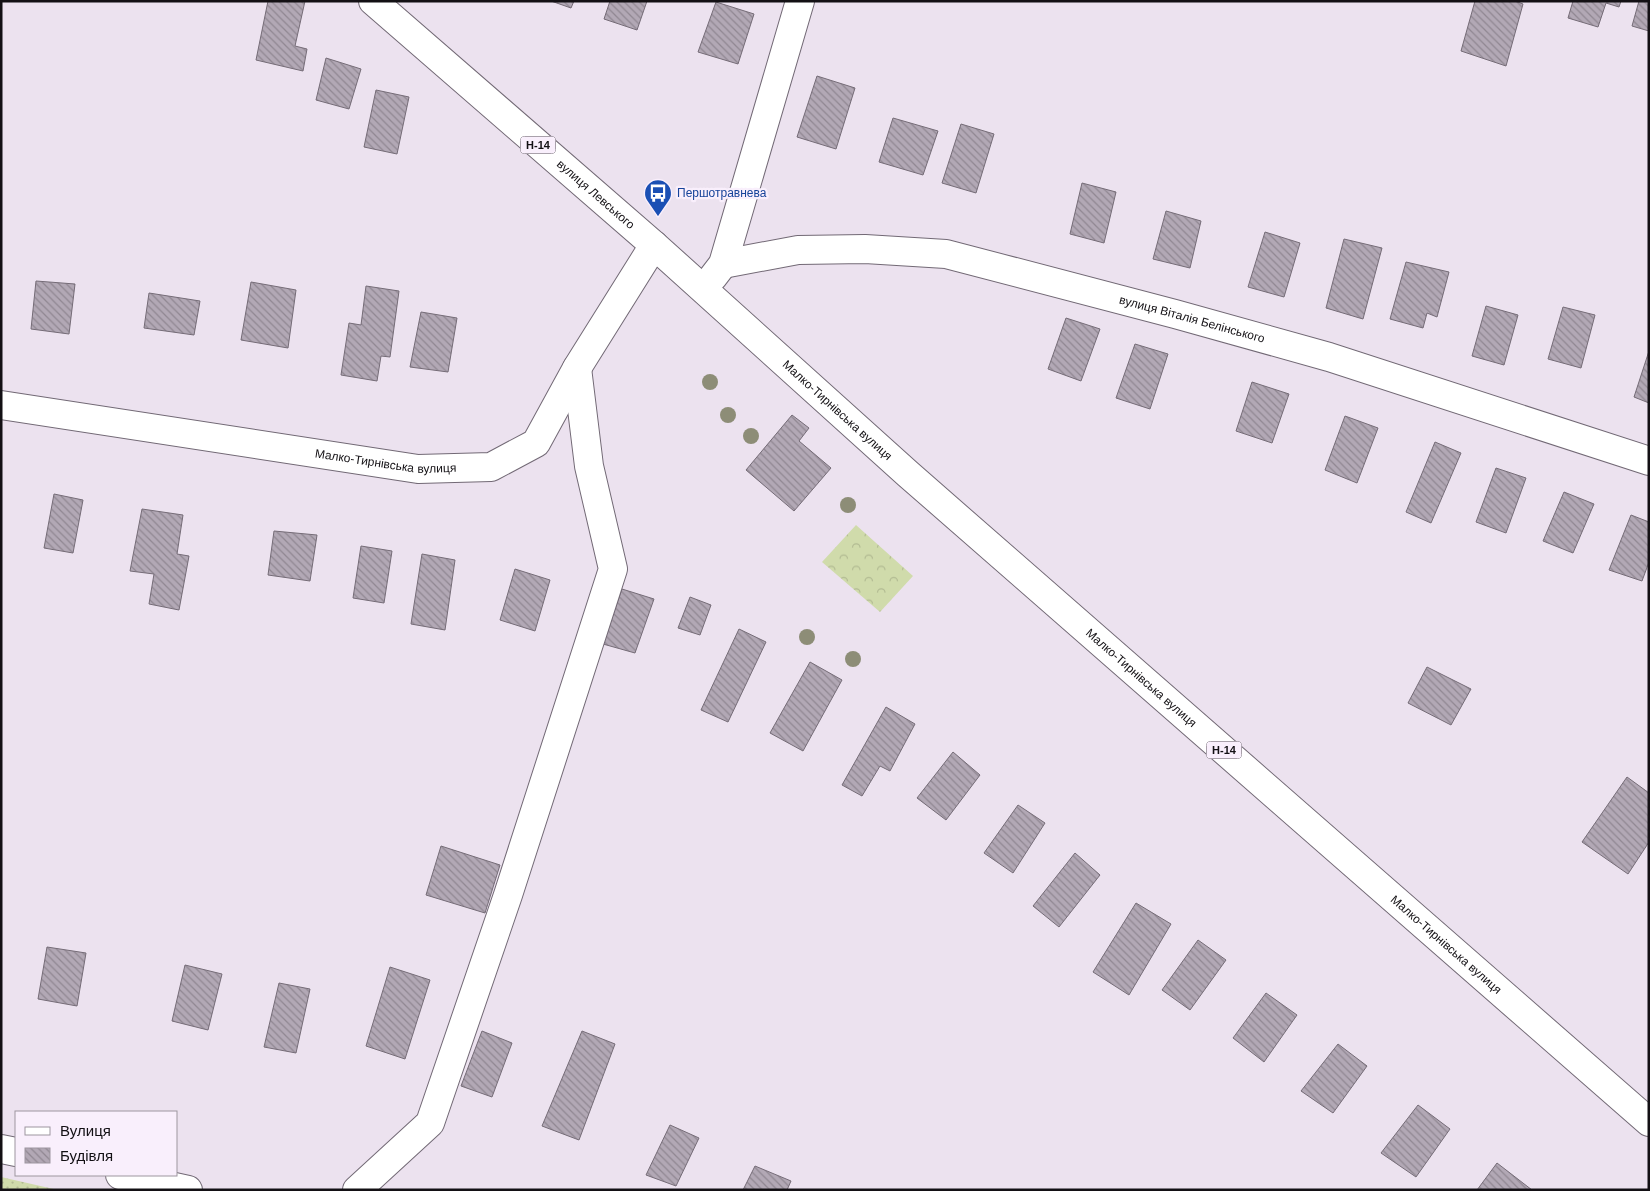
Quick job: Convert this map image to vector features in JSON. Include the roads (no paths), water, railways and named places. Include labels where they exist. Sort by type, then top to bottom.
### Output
[{"type":"street","name":"вулиця Левського","points":[[373,1],[654,245],[703,290]]},
{"type":"street","points":[[703,290],[723,264],[800,1]]},
{"type":"street","name":"Малко-Тирнівська вулиця","points":[[1,405],[418,468],[491,467],[536,443],[577,368],[654,245]]},
{"type":"street","name":"вулиця Віталія Белінського","points":[[723,264],[798,250],[865,249],[946,254],[1175,314],[1329,357],[1649,461]]},
{"type":"street","name":"Малко-Тирнівська вулиця","points":[[703,290],[915,480],[1649,1122]]},
{"type":"street","points":[[357,1190],[430,1124],[508,895],[613,569],[589,466],[577,368]]},
{"type":"street","points":[[1,1149],[15,1152]]},
{"type":"street","points":[[125,1176],[188,1190]]},
{"type":"place","name":"Першотравнева","points":[[658,217]]}]
